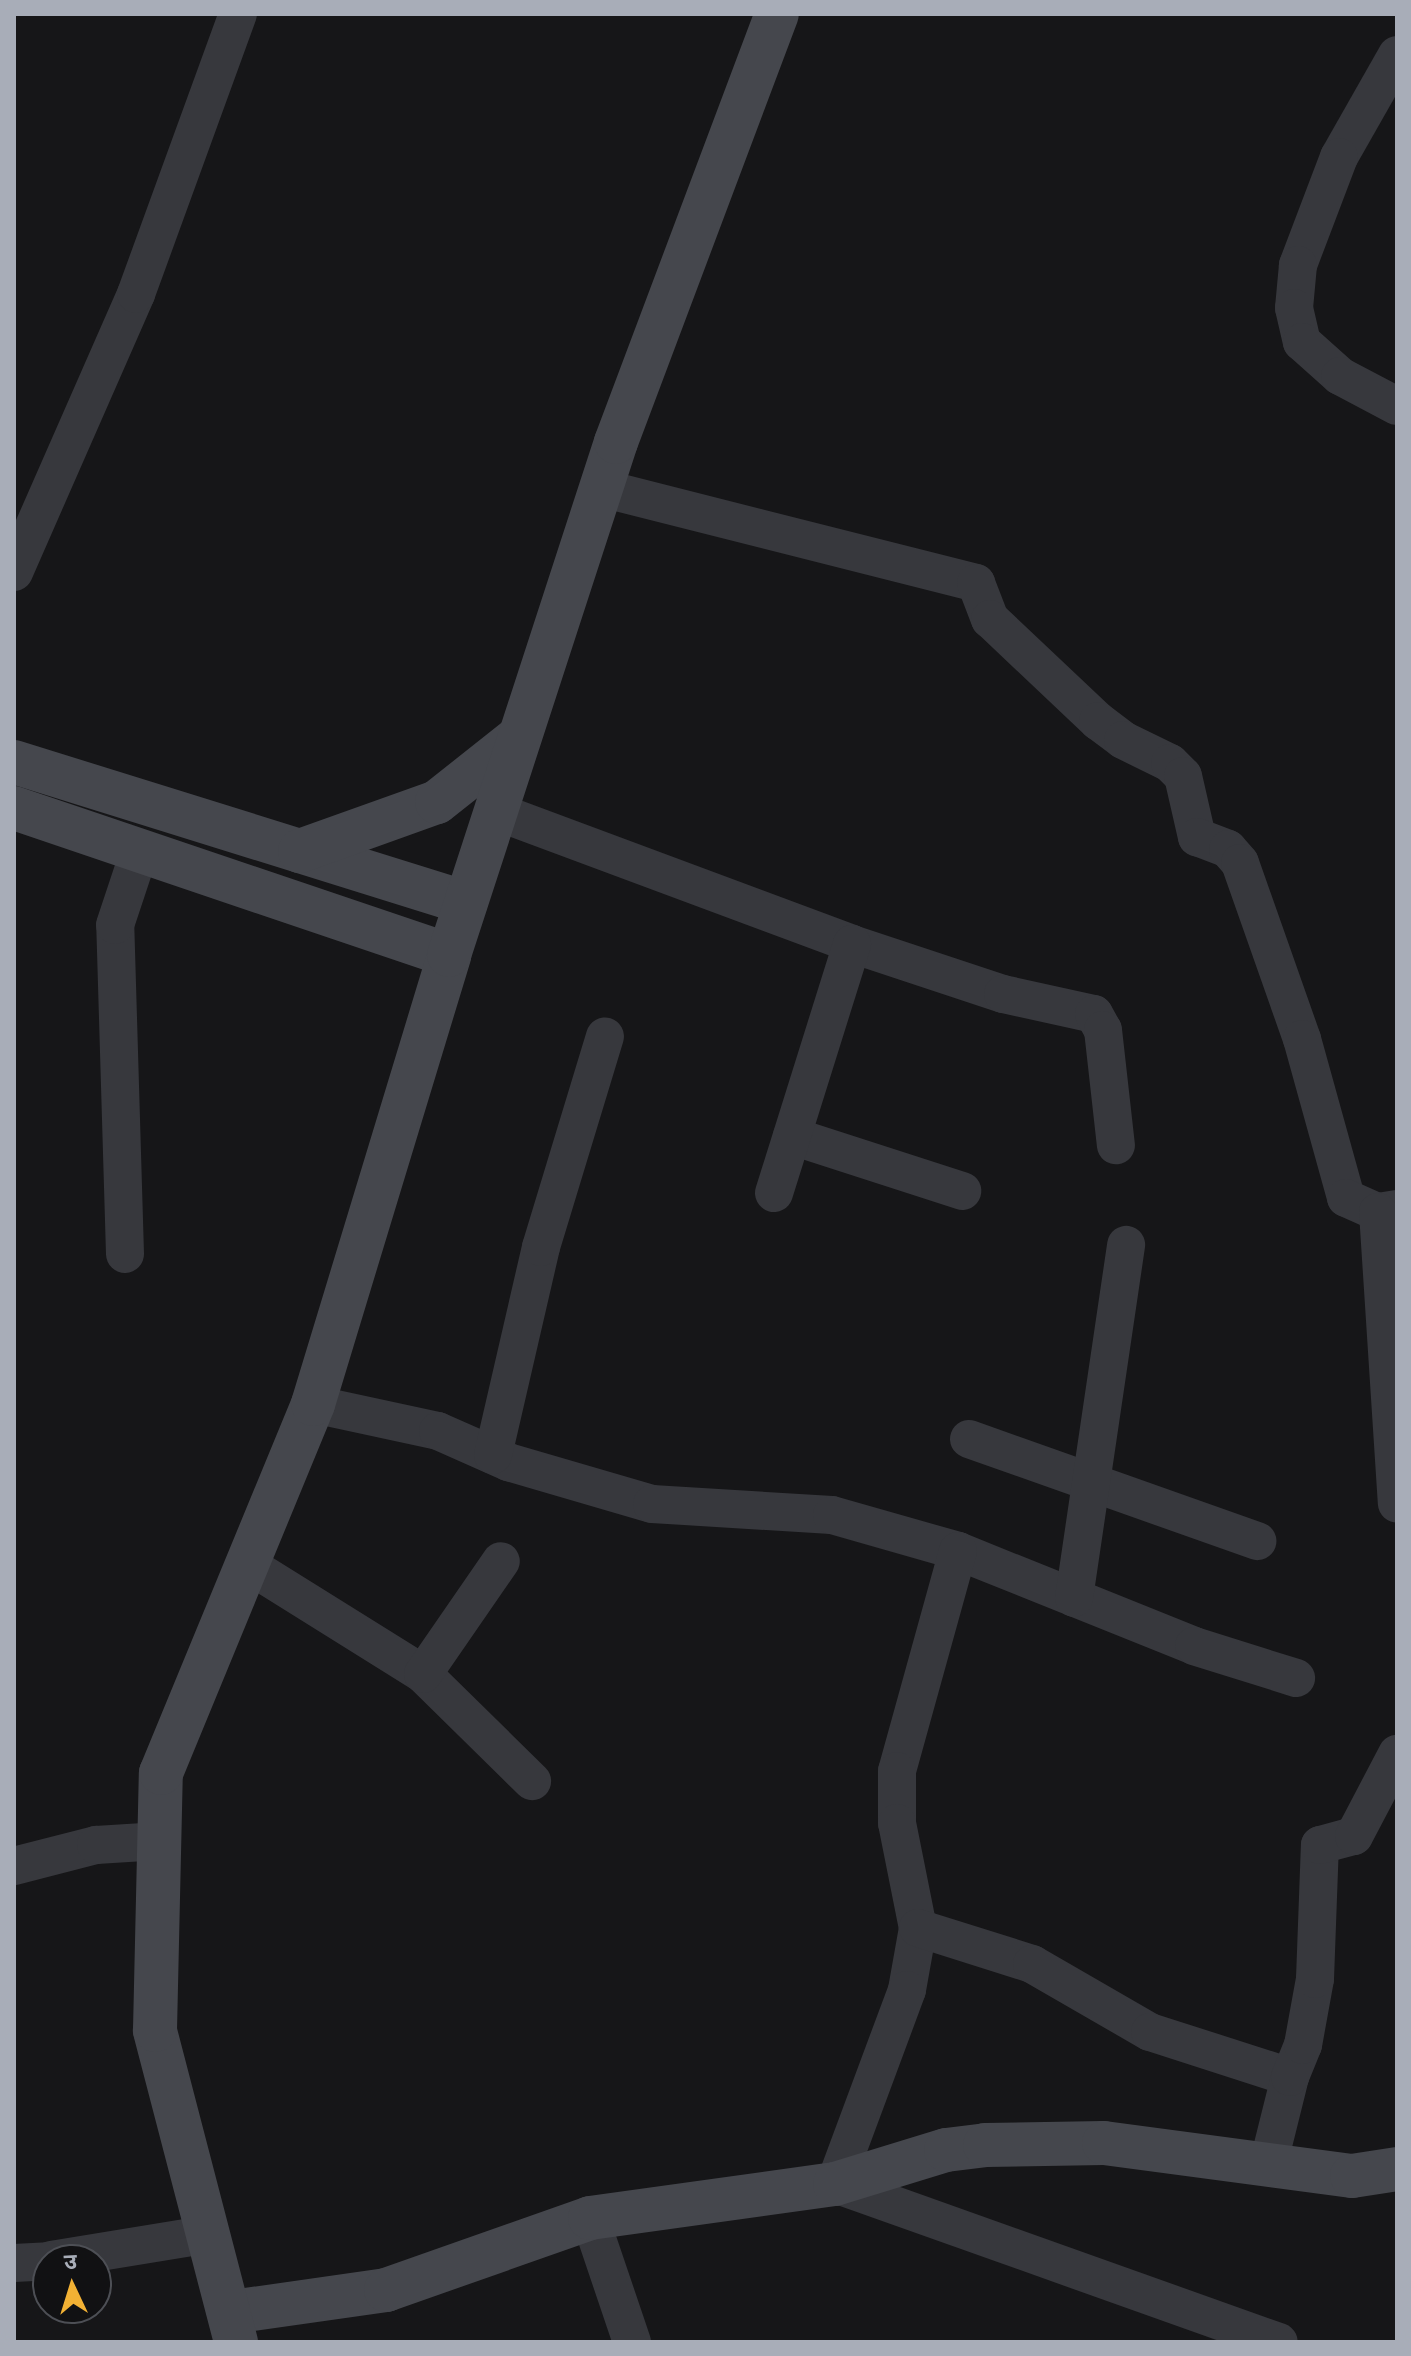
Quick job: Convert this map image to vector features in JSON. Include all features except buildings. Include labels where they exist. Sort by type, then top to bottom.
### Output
[{"type":"main road","points":[[777,14],[601,488],[449,955],[313,1404],[161,1773],[155,2030],[234,2327],[386,2290],[590,2218],[835,2184],[946,2150],[1027,2142],[1104,2143],[1352,2176],[1397,2169]]},
{"type":"main road","points":[[300,851],[437,802],[519,737]]},
{"type":"main road","points":[[14,762],[466,903]]},
{"type":"main road","points":[[14,808],[449,955]]},
{"type":"street","points":[[14,572],[136,294],[238,14]]},
{"type":"street","points":[[1397,55],[1339,157],[1298,265],[1294,308],[1302,342],[1340,376],[1397,406]]},
{"type":"street","points":[[601,488],[976,583],[990,619],[1098,721],[1123,740],[1170,763],[1183,776],[1197,837],[1228,849],[1240,863],[1302,1039],[1339,1183],[1346,1198],[1388,1210],[1397,1503]]},
{"type":"street","points":[[495,811],[852,944],[1003,994],[1094,1014],[1103,1030],[1116,1145]]},
{"type":"street","points":[[125,1254],[115,925],[140,850]]},
{"type":"street","points":[[774,1193],[852,944]]},
{"type":"street","points":[[493,1455],[541,1247],[605,1036]]},
{"type":"street","points":[[792,1136],[962,1191]]},
{"type":"street","points":[[1074,1598],[1126,1245]]},
{"type":"street","points":[[313,1404],[438,1431],[493,1455],[652,1504],[832,1515],[958,1551],[1074,1598],[1296,1678]]},
{"type":"street","points":[[969,1439],[1093,1480],[1257,1541]]},
{"type":"street","points":[[958,1551],[897,1771],[897,1823],[918,1928],[898,2019],[835,2184],[1200,2328],[1279,2342]]},
{"type":"street","points":[[423,1674],[501,1561]]},
{"type":"street","points":[[247,1564],[423,1674],[532,1781]]},
{"type":"street","points":[[1268,2165],[1314,1990],[1320,1845],[1327,1839],[1354,1836],[1397,1754]]},
{"type":"street","points":[[14,1866],[96,1845],[160,1841]]},
{"type":"street","points":[[918,1928],[1032,1964],[1150,2032],[1290,2077]]},
{"type":"street","points":[[590,2218],[632,2342]]},
{"type":"street","points":[[112,2250],[210,2234]]}]
